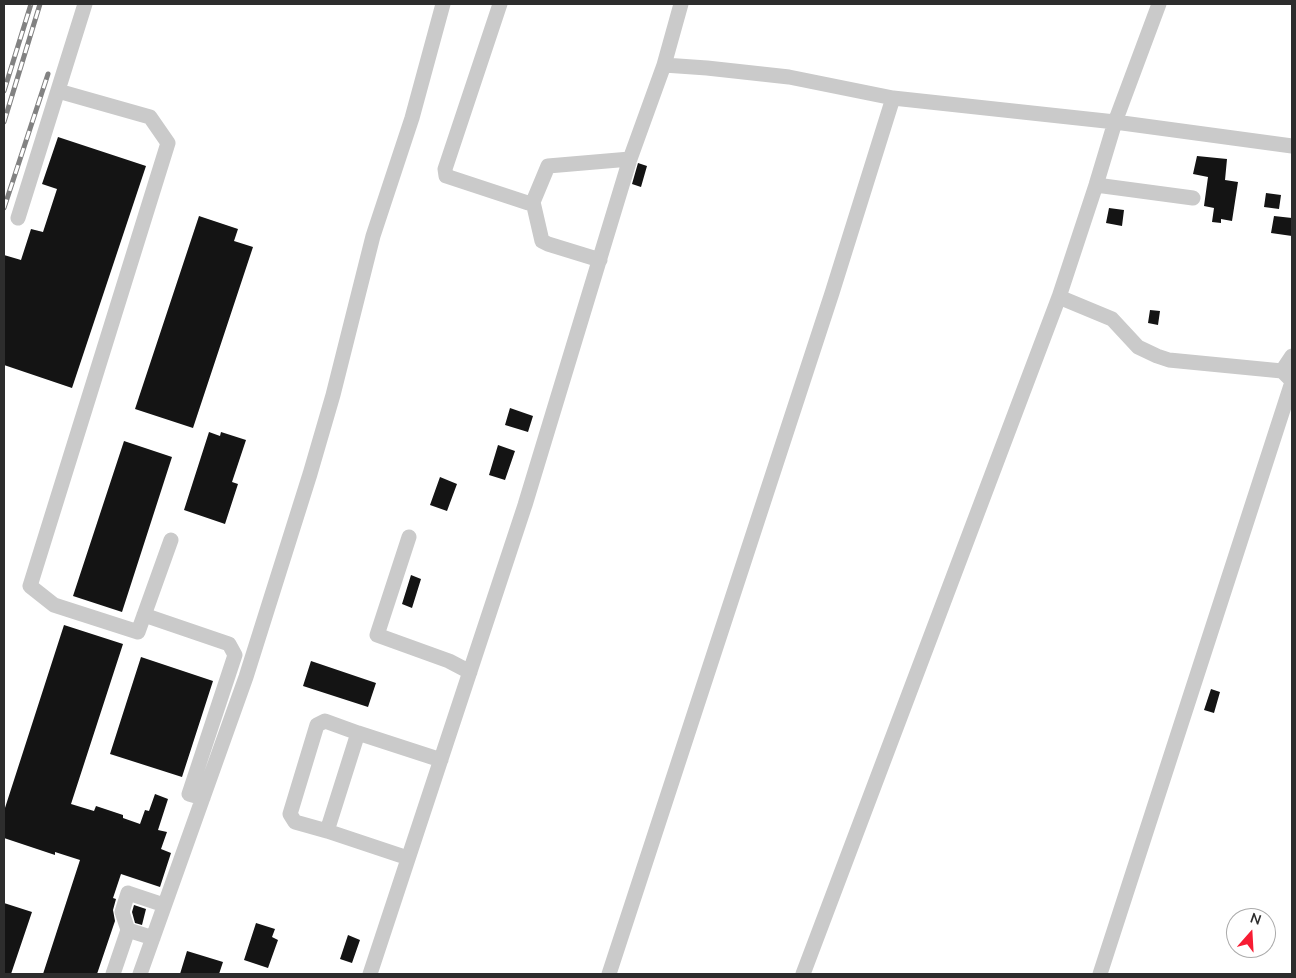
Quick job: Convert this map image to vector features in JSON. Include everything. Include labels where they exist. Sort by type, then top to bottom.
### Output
[{"type":"lane","points":[[18,218],[85,4]]},
{"type":"lane","points":[[140,974],[246,677],[310,474],[333,395],[373,236],[412,118],[443,4]]},
{"type":"lane","points":[[500,4],[445,173],[449,178],[525,202],[533,202]]},
{"type":"lane","points":[[370,974],[525,505],[630,159],[664,65],[681,4]]},
{"type":"lane","points":[[803,974],[1059,297],[1115,122],[1158,4]]},
{"type":"lane","points":[[664,65],[789,77],[893,98],[1115,122],[1292,146]]},
{"type":"lane","points":[[58,91],[150,118],[168,143],[30,586],[54,605],[138,632],[171,540]]},
{"type":"lane","points":[[609,974],[826,311],[893,98]]},
{"type":"lane","points":[[600,260],[542,241],[533,202],[548,166],[630,159]]},
{"type":"lane","points":[[1096,185],[1193,198]]},
{"type":"lane","points":[[1059,297],[1112,319],[1138,347],[1169,360],[1289,378]]},
{"type":"lane","points":[[1100,974],[1289,378],[1292,356]]},
{"type":"lane","points":[[409,537],[377,635],[448,661],[470,672]]},
{"type":"lane","points":[[144,615],[230,644],[235,655],[189,794],[203,798]]},
{"type":"lane","points":[[408,858],[295,822],[290,814],[317,725],[325,721],[441,760]]},
{"type":"lane","points":[[328,831],[358,733]]},
{"type":"lane","points":[[113,974],[128,930],[122,912],[128,893],[164,905]]},
{"type":"lane","points":[[128,930],[153,938]]},
{"type":"building","points":[[58,137],[146,166],[72,388],[4,365],[4,255],[21,260],[31,229],[43,232],[57,189],[42,184]]},
{"type":"building","points":[[1197,156],[1227,159],[1225,180],[1238,182],[1232,221],[1221,219],[1221,223],[1212,222],[1214,208],[1204,206],[1208,177],[1193,174]]},
{"type":"building","points":[[638,163],[647,166],[641,187],[632,184]]},
{"type":"building","points":[[1266,193],[1281,195],[1279,209],[1264,207]]},
{"type":"building","points":[[1109,208],[1124,210],[1122,226],[1106,223]]},
{"type":"building","points":[[199,216],[238,229],[234,241],[253,247],[193,428],[135,409]]},
{"type":"building","points":[[1274,216],[1292,218],[1292,236],[1271,233]]},
{"type":"building","points":[[1150,310],[1160,311],[1158,325],[1148,323]]},
{"type":"building","points":[[510,408],[533,416],[528,432],[505,425]]},
{"type":"building","points":[[209,432],[220,436],[221,432],[246,440],[232,482],[238,484],[225,524],[184,510]]},
{"type":"building","points":[[124,441],[172,457],[122,612],[73,596]]},
{"type":"building","points":[[498,445],[515,451],[505,480],[489,475]]},
{"type":"building","points":[[440,477],[457,484],[447,511],[430,505]]},
{"type":"building","points":[[411,575],[421,579],[412,608],[402,604]]},
{"type":"building","points":[[64,625],[123,644],[71,804],[94,811],[96,806],[123,815],[123,818],[140,824],[145,810],[149,811],[155,794],[168,799],[158,830],[167,832],[161,849],[171,853],[160,887],[121,874],[113,898],[116,899],[113,910],[115,921],[97,974],[43,974],[80,860],[55,852],[55,855],[4,838],[4,811]]},
{"type":"building","points":[[141,657],[213,681],[182,777],[110,754]]},
{"type":"building","points":[[311,661],[376,683],[368,707],[303,686]]},
{"type":"building","points":[[1211,689],[1220,692],[1214,713],[1204,710]]},
{"type":"building","points":[[4,903],[32,912],[11,974],[4,974]]},
{"type":"building","points":[[134,905],[146,909],[142,925],[135,923],[132,912]]},
{"type":"building","points":[[256,923],[275,929],[272,937],[278,940],[268,968],[244,960]]},
{"type":"building","points":[[348,935],[360,940],[352,963],[340,959]]},
{"type":"building","points":[[187,951],[223,962],[219,974],[180,974]]},
{"type":"railway","points":[[4,91],[31,4]]},
{"type":"railway","points":[[4,122],[40,4]]},
{"type":"railway","points":[[4,208],[48,74]]}]
